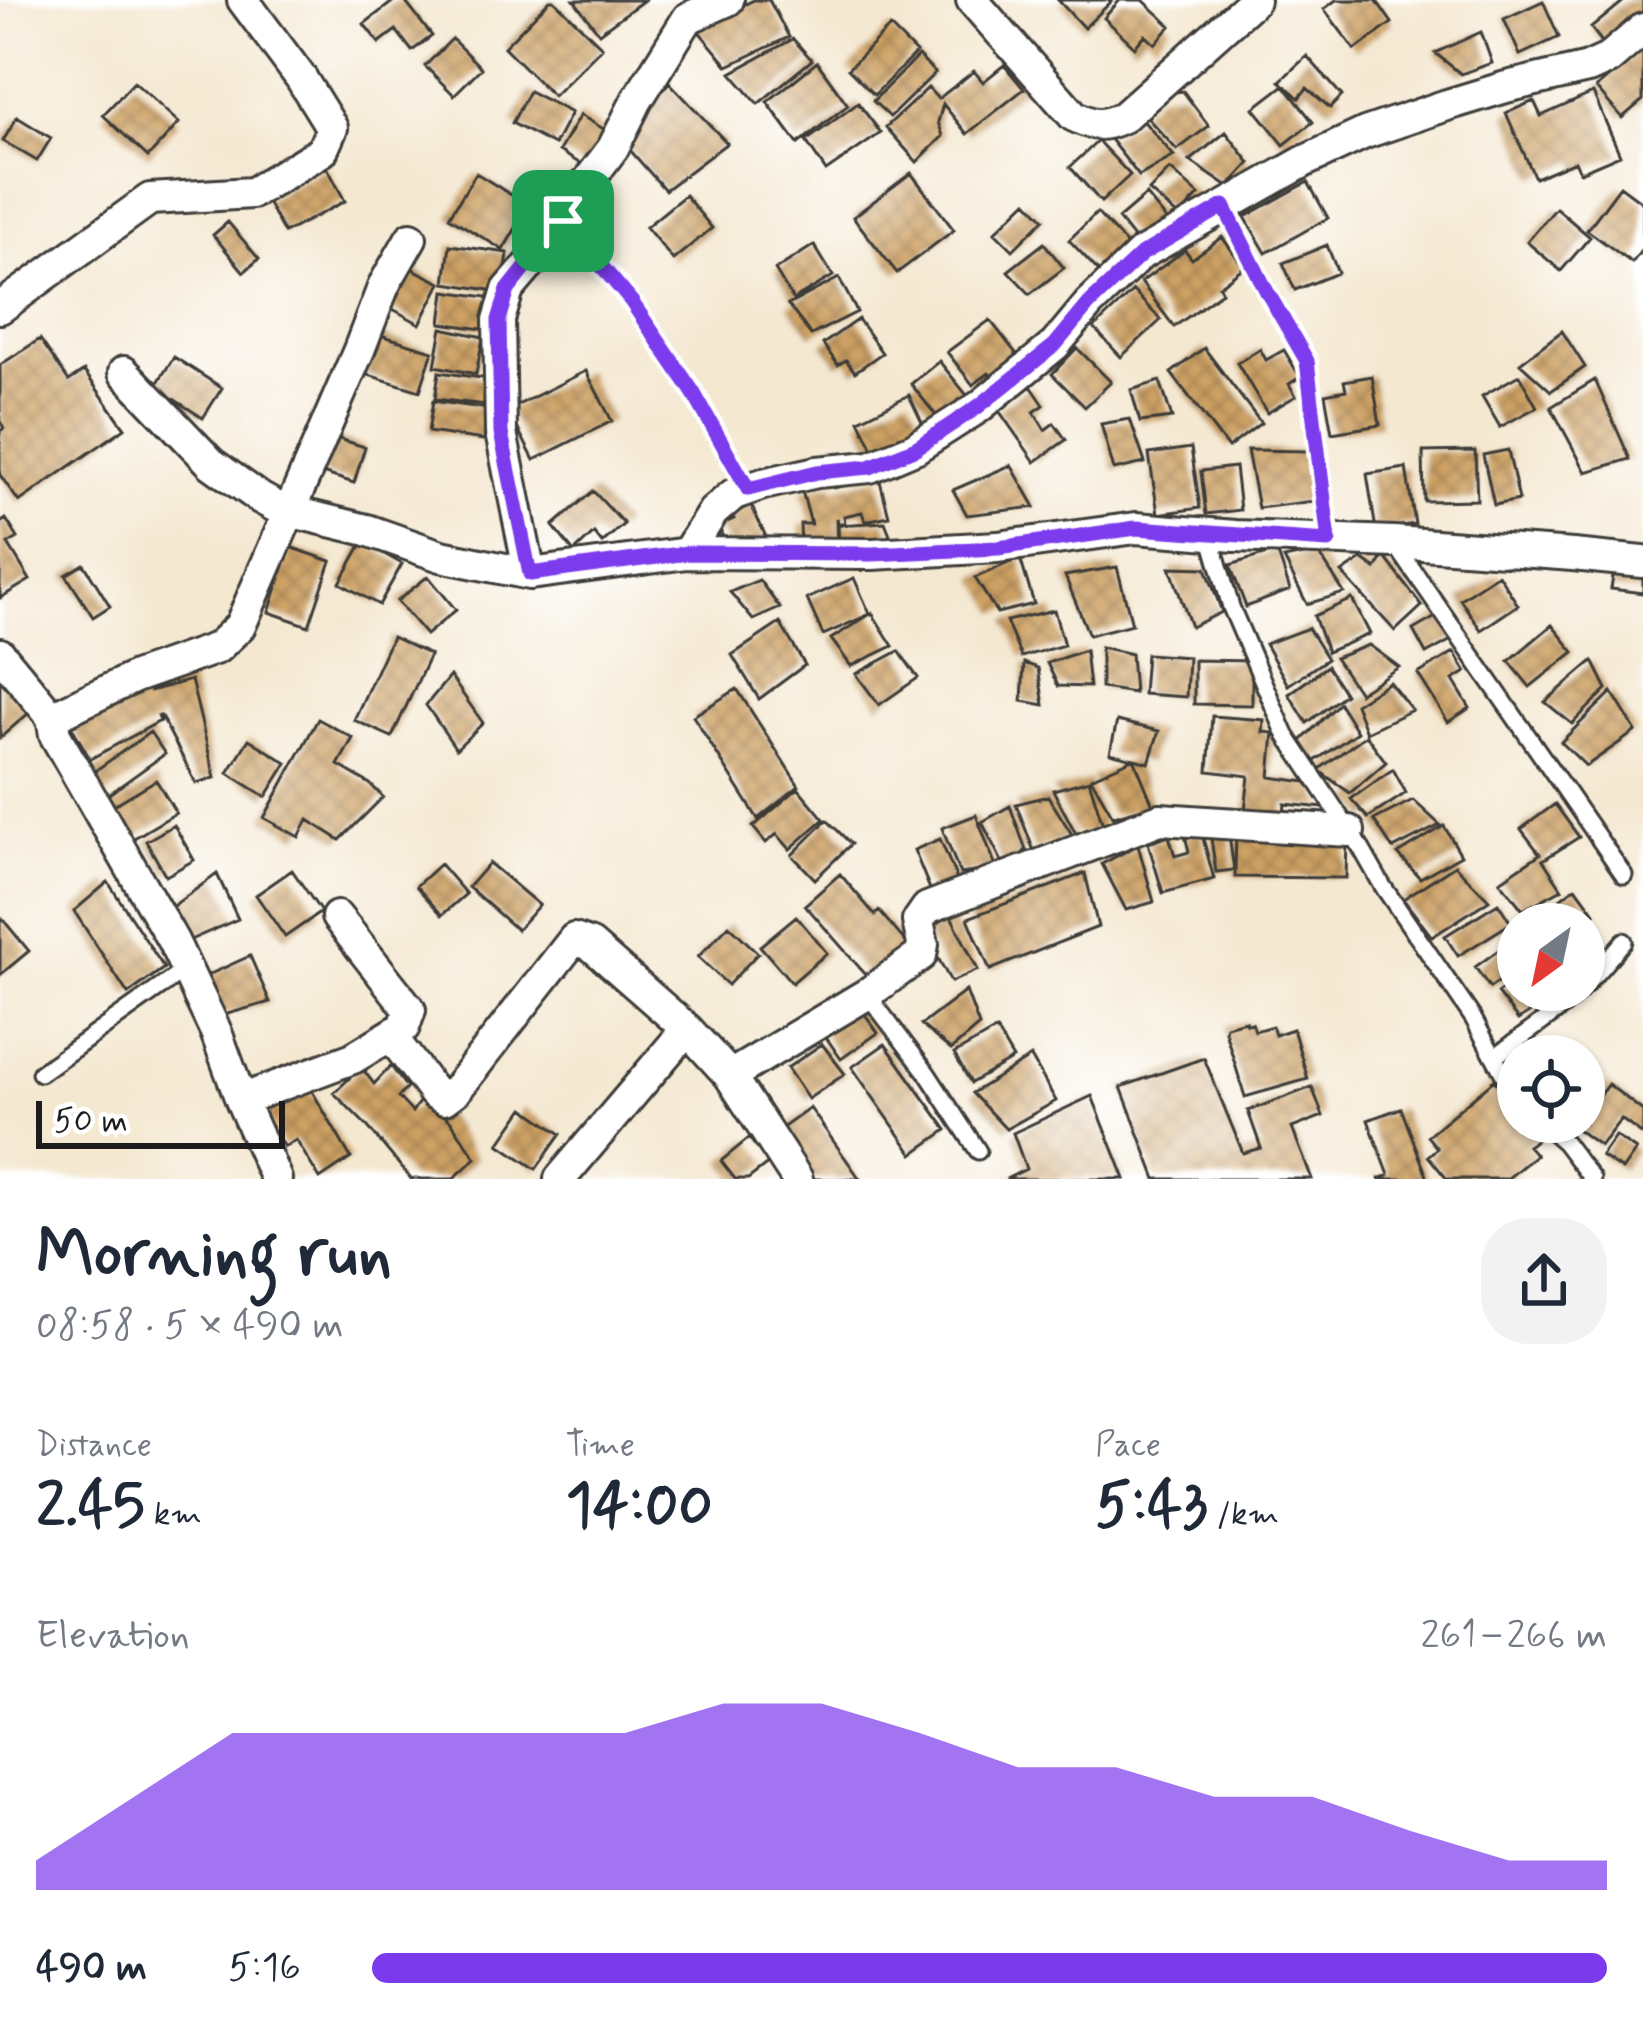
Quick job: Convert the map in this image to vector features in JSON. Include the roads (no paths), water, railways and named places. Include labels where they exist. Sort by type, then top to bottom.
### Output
[{"type":"street","points":[[0,308],[150,199],[252,193],[322,151],[332,128],[243,0]]},
{"type":"street","points":[[530,574],[501,433],[499,320],[508,290],[613,148],[685,9],[728,0]]},
{"type":"street","points":[[972,0],[1074,116],[1104,126],[1123,117],[1255,0]]},
{"type":"street","points":[[687,553],[713,512],[734,494],[817,472],[870,467],[916,448],[979,406],[1055,345],[1089,304],[1142,254],[1305,161],[1365,133],[1506,87],[1588,68],[1608,59],[1643,28]]},
{"type":"street","points":[[52,717],[135,677],[217,648],[240,626],[384,285],[411,238]]},
{"type":"street","points":[[124,372],[212,463],[260,498],[288,511],[367,530],[441,556],[530,574],[687,553],[977,549],[1136,528],[1643,562]]},
{"type":"street","points":[[0,654],[52,717],[56,735],[173,941],[276,1179]]},
{"type":"street","points":[[730,1076],[867,994],[921,955],[918,921],[927,908],[1160,819],[1349,831]]},
{"type":"street","points":[[241,1100],[353,1058],[404,1027],[410,1010],[337,917]]},
{"type":"street","points":[[391,1036],[434,1093],[444,1099],[456,1090],[574,939],[591,944],[687,1029],[730,1076],[796,1179]]},
{"type":"street","points":[[560,1179],[687,1029]]},
{"type":"lane","points":[[1224,206],[1307,361],[1329,541]]},
{"type":"lane","points":[[563,221],[631,301],[693,392],[748,489]]},
{"type":"lane","points":[[1210,535],[1231,607],[1286,735],[1497,1059]]},
{"type":"lane","points":[[1394,542],[1624,875]]},
{"type":"lane","points":[[1605,962],[1624,941]]},
{"type":"lane","points":[[40,1073],[186,969]]},
{"type":"lane","points":[[867,994],[927,1072],[978,1151]]},
{"type":"lane","points":[[1496,1056],[1558,1011]]},
{"type":"lane","points":[[1565,1143],[1592,1179]]}]
